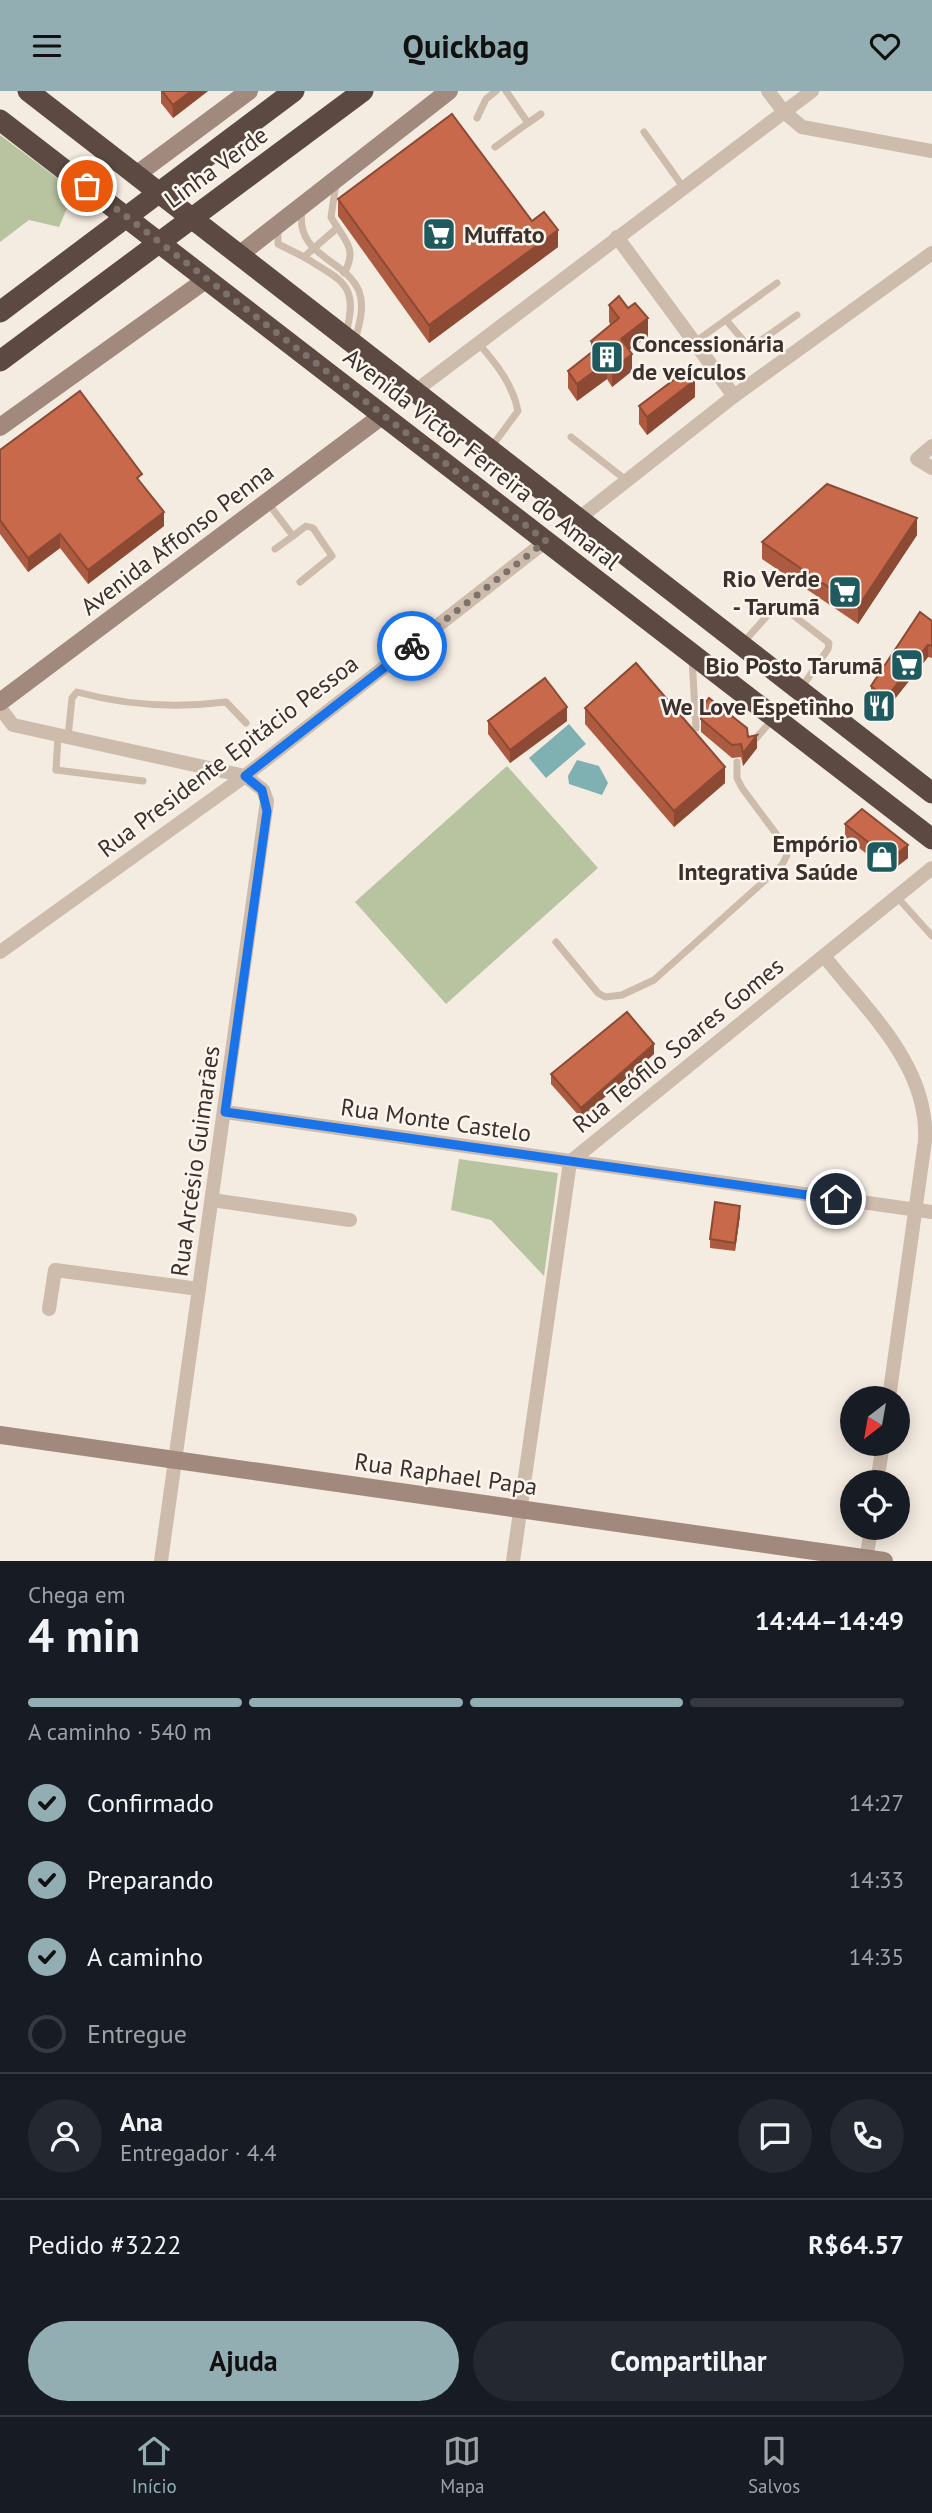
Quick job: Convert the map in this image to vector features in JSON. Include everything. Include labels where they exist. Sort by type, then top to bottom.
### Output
[{"type":"highway","name":"Avenida Victor Ferreira do Amaral","points":[[27,91],[932,793]]},
{"type":"highway","name":"Linha Verde","points":[[0,313],[294,91]]},
{"type":"highway","name":"Linha Verde","points":[[0,361],[363,91]]},
{"type":"highway","name":"Avenida Victor Ferreira do Amaral","points":[[0,120],[932,839]]},
{"type":"street","name":"Linha Verde","points":[[136,175],[249,91]]},
{"type":"street","points":[[239,255],[449,91]]},
{"type":"street","points":[[768,91],[783,112],[802,127],[932,151]]},
{"type":"street","points":[[414,392],[812,91]]},
{"type":"street","points":[[617,237],[734,396]]},
{"type":"street","points":[[578,519],[734,396],[932,253]]},
{"type":"street","points":[[0,427],[207,279]]},
{"type":"street","name":"Avenida Affonso Penna","points":[[0,702],[383,415]]},
{"type":"street","points":[[932,446],[917,459],[932,468]]},
{"type":"street","name":"Rua Presidente Epitácio Pessoa","points":[[0,952],[245,776],[546,541]]},
{"type":"street","points":[[0,708],[13,725],[245,776]]},
{"type":"street","name":"Rua Arcésio Guimarães","points":[[161,1561],[267,811],[262,790],[245,776]]},
{"type":"street","name":"Rua Teófilo Soares Gomes","points":[[513,1561],[570,1163],[932,868]]},
{"type":"street","points":[[824,956],[903,1056],[916,1080],[926,1121],[891,1386]]},
{"type":"street","name":"Rua Monte Castelo","points":[[225,1112],[570,1163],[932,1212]]},
{"type":"street","points":[[212,1200],[351,1220]]},
{"type":"street","points":[[49,1309],[55,1271],[199,1289]]},
{"type":"street","name":"Rua Raphael Papa","points":[[0,1435],[884,1561]]},
{"type":"street","points":[[866,1560],[869,1540]]},
{"type":"lane","points":[[477,118],[486,99],[496,91]]},
{"type":"lane","points":[[506,91],[528,123]]},
{"type":"lane","points":[[495,148],[541,114]]},
{"type":"lane","points":[[644,132],[683,187]]},
{"type":"lane","points":[[335,179],[337,189],[331,217],[352,248],[351,261],[344,272]]},
{"type":"lane","points":[[303,204],[300,226],[325,260],[353,281],[361,300],[350,341]]},
{"type":"lane","points":[[280,222],[278,244],[339,279],[351,292],[350,341]]},
{"type":"lane","points":[[304,257],[337,227]]},
{"type":"lane","points":[[695,342],[777,283]]},
{"type":"lane","points":[[726,320],[748,347],[754,347],[797,315]]},
{"type":"lane","points":[[477,342],[494,360],[512,389],[518,411],[489,450]]},
{"type":"lane","points":[[571,437],[627,480]]},
{"type":"lane","points":[[267,502],[293,535]]},
{"type":"lane","points":[[275,549],[306,526],[313,528],[332,556],[300,582]]},
{"type":"lane","points":[[741,645],[773,609],[778,608],[785,609],[825,639],[828,649],[800,691]]},
{"type":"lane","points":[[692,654],[696,728]]},
{"type":"lane","points":[[143,781],[56,770],[72,698],[77,692],[101,698],[190,706],[226,702],[246,723]]},
{"type":"lane","points":[[751,745],[774,717]]},
{"type":"lane","points":[[556,941],[598,993],[605,997],[622,995],[654,980],[782,865],[787,855],[786,847],[741,788],[737,778],[737,762]]},
{"type":"lane","points":[[897,897],[932,936]]},
{"type":"green space","points":[[0,135],[69,187],[68,206],[59,227],[29,220],[0,242]]},
{"type":"green space","points":[[507,766],[598,868],[446,1004],[355,902]]},
{"type":"green space","points":[[459,1159],[558,1173],[544,1276],[491,1220],[451,1210]]},
{"type":"water","points":[[569,724],[586,744],[546,778],[529,758]]},
{"type":"water","points":[[577,760],[599,766],[608,783],[602,795],[569,784],[568,776]]},
{"type":"building","points":[[162,91],[191,91],[173,105]]},
{"type":"building","name":"Muffato","points":[[452,114],[532,221],[544,212],[558,230],[429,325],[338,199]]},
{"type":"building","points":[[619,296],[628,308],[635,303],[648,318],[621,339],[632,354],[612,370],[607,362],[577,384],[568,371],[597,348],[591,341],[619,318],[609,305]]},
{"type":"building","points":[[687,370],[695,380],[647,417],[639,406]]},
{"type":"building","points":[[80,391],[142,474],[137,478],[164,512],[88,570],[60,534],[28,558],[0,520],[0,450]]},
{"type":"building","name":"Rio Verde - Tarumã","points":[[827,484],[917,518],[858,607],[762,542]]},
{"type":"building","points":[[920,612],[932,621],[932,646],[928,645],[886,698],[871,686]]},
{"type":"building","points":[[636,663],[725,767],[674,811],[585,708]]},
{"type":"building","points":[[545,678],[567,707],[510,750],[488,721]]},
{"type":"building","points":[[709,698],[747,728],[748,737],[757,735],[743,753],[741,744],[732,745],[701,719],[702,708]]},
{"type":"building","points":[[862,809],[908,845],[890,859],[845,824]]},
{"type":"building","points":[[627,1012],[654,1044],[581,1108],[551,1074]]},
{"type":"building","points":[[715,1202],[740,1206],[735,1243],[710,1239]]},
{"type":"way so far","points":[[87,186],[546,541],[412,646]]},
{"type":"place","name":"Muffato","points":[[439,234]]},
{"type":"place","name":"Concessionária de veículos","points":[[607,357]]},
{"type":"place","name":"Rio Verde - Tarumã","points":[[845,592]]},
{"type":"place","name":"Bio Posto Tarumã","points":[[907,665]]},
{"type":"place","name":"We Love Espetinho","points":[[879,706]]},
{"type":"place","name":"Empório Integrativa Saúde","points":[[882,857]]},
{"type":"route","points":[[412,646],[245,776],[262,790],[267,801],[267,811],[225,1112],[836,1199]]}]
